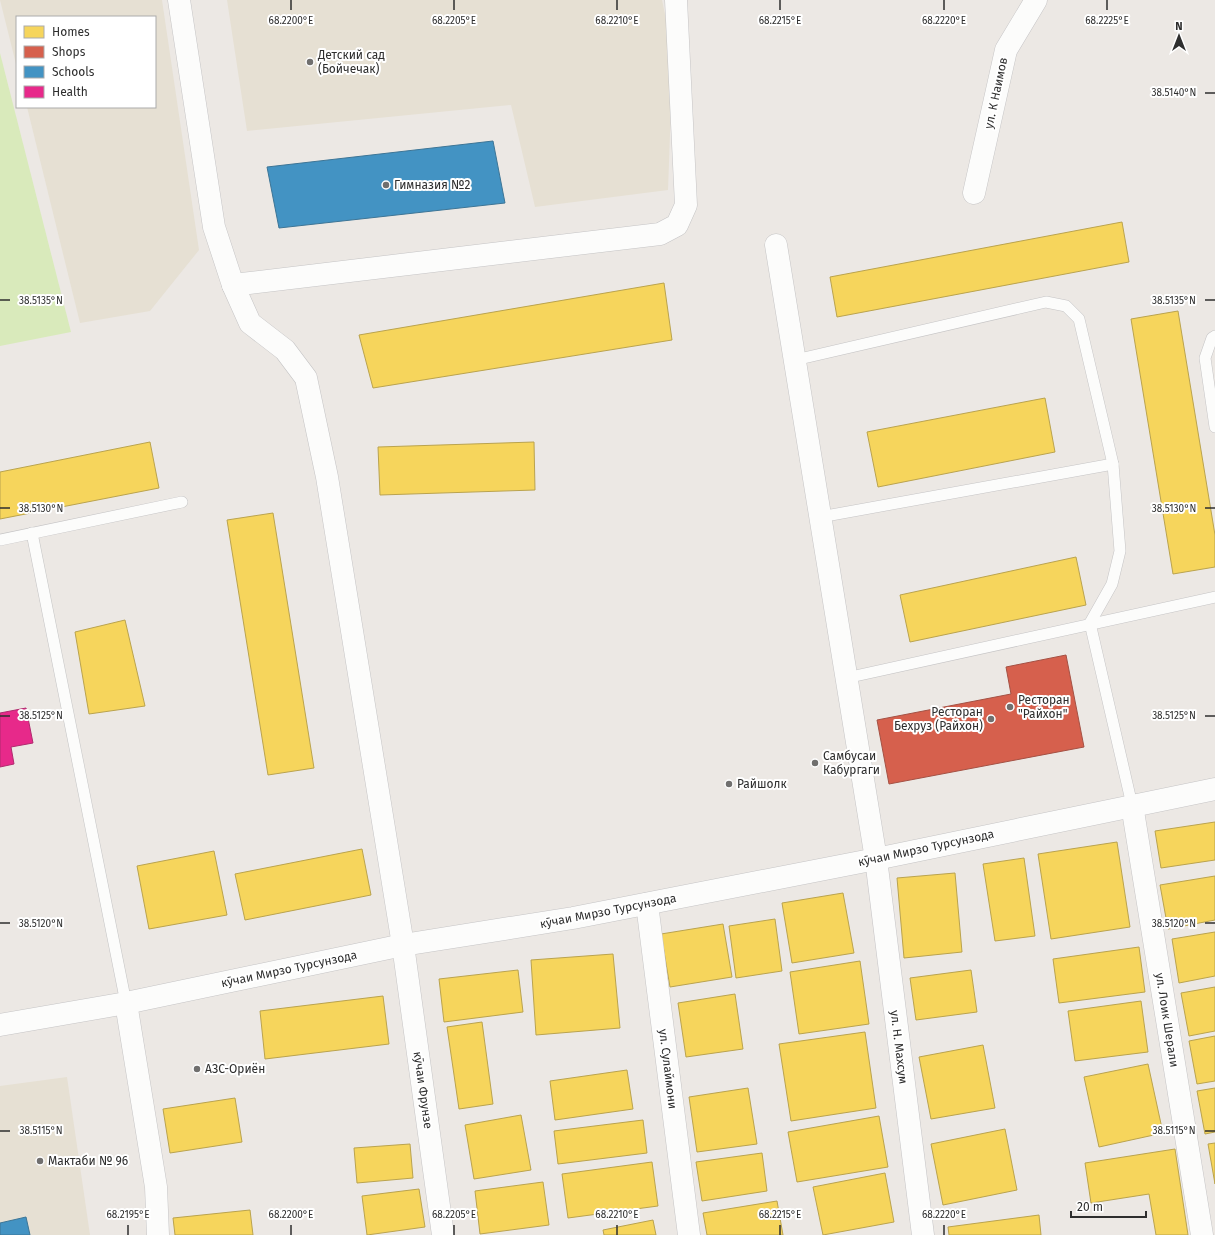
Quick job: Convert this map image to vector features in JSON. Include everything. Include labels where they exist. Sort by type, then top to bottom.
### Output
[{"type":"street","name":"кӯчаи Фрунзе","points":[[179,0],[214,226],[233,286],[250,323],[285,350],[306,378],[327,477],[403,945],[443,1235]]},
{"type":"street","points":[[233,286],[660,234],[677,225],[686,205],[676,0]]},
{"type":"street","name":"ул. К Наимов","points":[[974,193],[1006,50],[1036,0]]},
{"type":"street","name":"ул. Н. Махсум","points":[[776,245],[876,859],[923,1235]]},
{"type":"street","name":"кӯчаи Мирзо Турсунзода","points":[[0,1025],[126,1002],[403,945],[573,918],[647,904],[876,859],[1215,789]]},
{"type":"street","name":"ул. Лоик Шерали","points":[[1132,805],[1202,1235]]},
{"type":"street","name":"ул. Сулаймони","points":[[647,904],[689,1235]]},
{"type":"street","points":[[126,1002],[156,1187],[158,1235]]},
{"type":"lane","points":[[795,360],[1046,302],[1066,306],[1079,319],[1113,464],[1120,551],[1112,584],[1090,624],[1132,805]]},
{"type":"lane","points":[[1215,336],[1212,338],[1205,358],[1215,427]]},
{"type":"lane","points":[[820,517],[1113,464]]},
{"type":"lane","points":[[0,540],[182,502]]},
{"type":"lane","points":[[32,533],[126,1002]]},
{"type":"lane","points":[[846,678],[1215,597]]},
{"type":"shaded area","points":[[0,0],[162,0],[199,250],[150,311],[80,323],[27,108],[156,108],[156,16],[16,16],[16,64]]},
{"type":"shaded area","points":[[227,0],[662,0],[673,52],[668,190],[535,207],[511,105],[247,131]]},
{"type":"shaded area","name":"Мактаби № 96","points":[[67,1077],[90,1235],[0,1235],[0,1086]]},
{"type":"green space","points":[[0,53],[71,332],[0,346]]},
{"type":"building: Homes","points":[[1122,222],[1129,262],[837,317],[830,277]]},
{"type":"building: Homes","points":[[664,283],[672,340],[373,388],[359,335]]},
{"type":"building: Homes","points":[[1178,311],[1215,535],[1215,567],[1173,574],[1131,319]]},
{"type":"building: Homes","points":[[1045,398],[1055,452],[878,487],[867,432]]},
{"type":"building: Homes","points":[[150,442],[159,488],[0,519],[0,472]]},
{"type":"building: Homes","points":[[534,442],[535,490],[380,495],[378,447]]},
{"type":"building: Homes","points":[[273,513],[314,768],[268,775],[227,520]]},
{"type":"building: Homes","points":[[1076,557],[1086,605],[910,642],[900,595]]},
{"type":"building: Homes","points":[[125,620],[145,706],[89,714],[75,632]]},
{"type":"building: Homes","points":[[1215,822],[1215,860],[1161,868],[1155,831]]},
{"type":"building: Homes","points":[[1117,842],[1130,927],[1051,939],[1038,854]]},
{"type":"building: Homes","points":[[362,849],[371,895],[245,920],[235,874]]},
{"type":"building: Homes","points":[[214,851],[227,915],[149,929],[137,866]]},
{"type":"building: Homes","points":[[1024,858],[1035,936],[995,941],[983,864]]},
{"type":"building: Homes","points":[[955,873],[962,952],[904,958],[897,878]]},
{"type":"building: Homes","points":[[1215,876],[1215,920],[1168,929],[1160,885]]},
{"type":"building: Homes","points":[[843,893],[854,953],[792,963],[782,903]]},
{"type":"building: Homes","points":[[775,919],[782,971],[736,978],[729,926]]},
{"type":"building: Homes","points":[[723,924],[732,977],[670,987],[661,934]]},
{"type":"building: Homes","points":[[1215,932],[1215,976],[1179,983],[1172,939]]},
{"type":"building: Homes","points":[[1139,947],[1145,992],[1059,1003],[1053,959]]},
{"type":"building: Homes","points":[[613,954],[620,1028],[536,1035],[531,960]]},
{"type":"building: Homes","points":[[860,961],[869,1024],[799,1034],[790,972]]},
{"type":"building: Homes","points":[[518,970],[523,1012],[444,1022],[439,979]]},
{"type":"building: Homes","points":[[971,970],[977,1012],[916,1020],[910,978]]},
{"type":"building: Homes","points":[[1215,987],[1215,1031],[1189,1036],[1181,993]]},
{"type":"building: Homes","points":[[735,994],[743,1049],[686,1057],[678,1003]]},
{"type":"building: Homes","points":[[383,996],[389,1044],[265,1059],[260,1011]]},
{"type":"building: Homes","points":[[1141,1001],[1148,1052],[1075,1061],[1068,1011]]},
{"type":"building: Homes","points":[[482,1022],[493,1104],[459,1109],[447,1027]]},
{"type":"building: Homes","points":[[865,1032],[876,1108],[791,1121],[779,1044]]},
{"type":"building: Homes","points":[[1215,1036],[1215,1081],[1197,1084],[1189,1041]]},
{"type":"building: Homes","points":[[983,1045],[995,1108],[931,1119],[919,1057]]},
{"type":"building: Homes","points":[[1148,1064],[1163,1133],[1099,1147],[1084,1077]]},
{"type":"building: Homes","points":[[627,1070],[633,1109],[555,1120],[550,1081]]},
{"type":"building: Homes","points":[[748,1088],[757,1144],[697,1152],[689,1097]]},
{"type":"building: Homes","points":[[1215,1088],[1215,1132],[1205,1134],[1197,1091]]},
{"type":"building: Homes","points":[[235,1098],[242,1142],[170,1153],[163,1109]]},
{"type":"building: Homes","points":[[521,1115],[531,1170],[474,1179],[465,1125]]},
{"type":"building: Homes","points":[[879,1116],[888,1167],[797,1182],[788,1132]]},
{"type":"building: Homes","points":[[643,1120],[647,1153],[558,1164],[554,1131]]},
{"type":"building: Homes","points":[[1005,1129],[1017,1190],[943,1205],[931,1144]]},
{"type":"building: Homes","points":[[1215,1143],[1215,1184],[1208,1144]]},
{"type":"building: Homes","points":[[410,1144],[413,1178],[357,1183],[354,1148]]},
{"type":"building: Homes","points":[[1175,1149],[1188,1235],[1156,1235],[1149,1194],[1091,1203],[1085,1163]]},
{"type":"building: Homes","points":[[762,1153],[767,1191],[702,1201],[696,1162]]},
{"type":"building: Homes","points":[[652,1162],[658,1206],[568,1218],[562,1174]]},
{"type":"building: Homes","points":[[885,1173],[894,1222],[823,1235],[813,1187]]},
{"type":"building: Homes","points":[[543,1182],[549,1225],[480,1234],[475,1191]]},
{"type":"building: Homes","points":[[419,1189],[425,1227],[367,1235],[362,1196]]},
{"type":"building: Homes","points":[[777,1201],[783,1235],[707,1235],[703,1213]]},
{"type":"building: Homes","points":[[250,1210],[253,1235],[175,1235],[173,1218]]},
{"type":"building: Homes","points":[[1039,1215],[1041,1235],[949,1235],[948,1227]]},
{"type":"building: Homes","points":[[653,1220],[656,1235],[604,1235],[603,1230]]},
{"type":"building: Shops","name":"Ресторан \"Райхон\"","points":[[1066,655],[1084,747],[889,784],[877,720],[1011,694],[1006,667]]},
{"type":"building: Schools","name":"Гимназия №2","points":[[493,141],[505,203],[279,228],[267,167]]},
{"type":"building: Schools","points":[[26,1217],[30,1235],[0,1235],[0,1223]]},
{"type":"building: Health","points":[[26,708],[33,743],[11,747],[14,764],[0,767],[0,713]]},
{"type":"place","name":"Детский сад (Бойчечак)","points":[[310,62]]},
{"type":"place","name":"Гимназия №2","points":[[386,185]]},
{"type":"place","name":"Ресторан \"Райхон\"","points":[[1010,707]]},
{"type":"place","name":"Ресторан Бехруз (Райхон)","points":[[991,719]]},
{"type":"place","name":"Самбусаи Кабургаги","points":[[815,763]]},
{"type":"place","name":"Райшолк","points":[[729,784]]},
{"type":"place","name":"АЗС-Ориён","points":[[197,1069]]},
{"type":"place","name":"Мактаби № 96","points":[[40,1161]]}]
